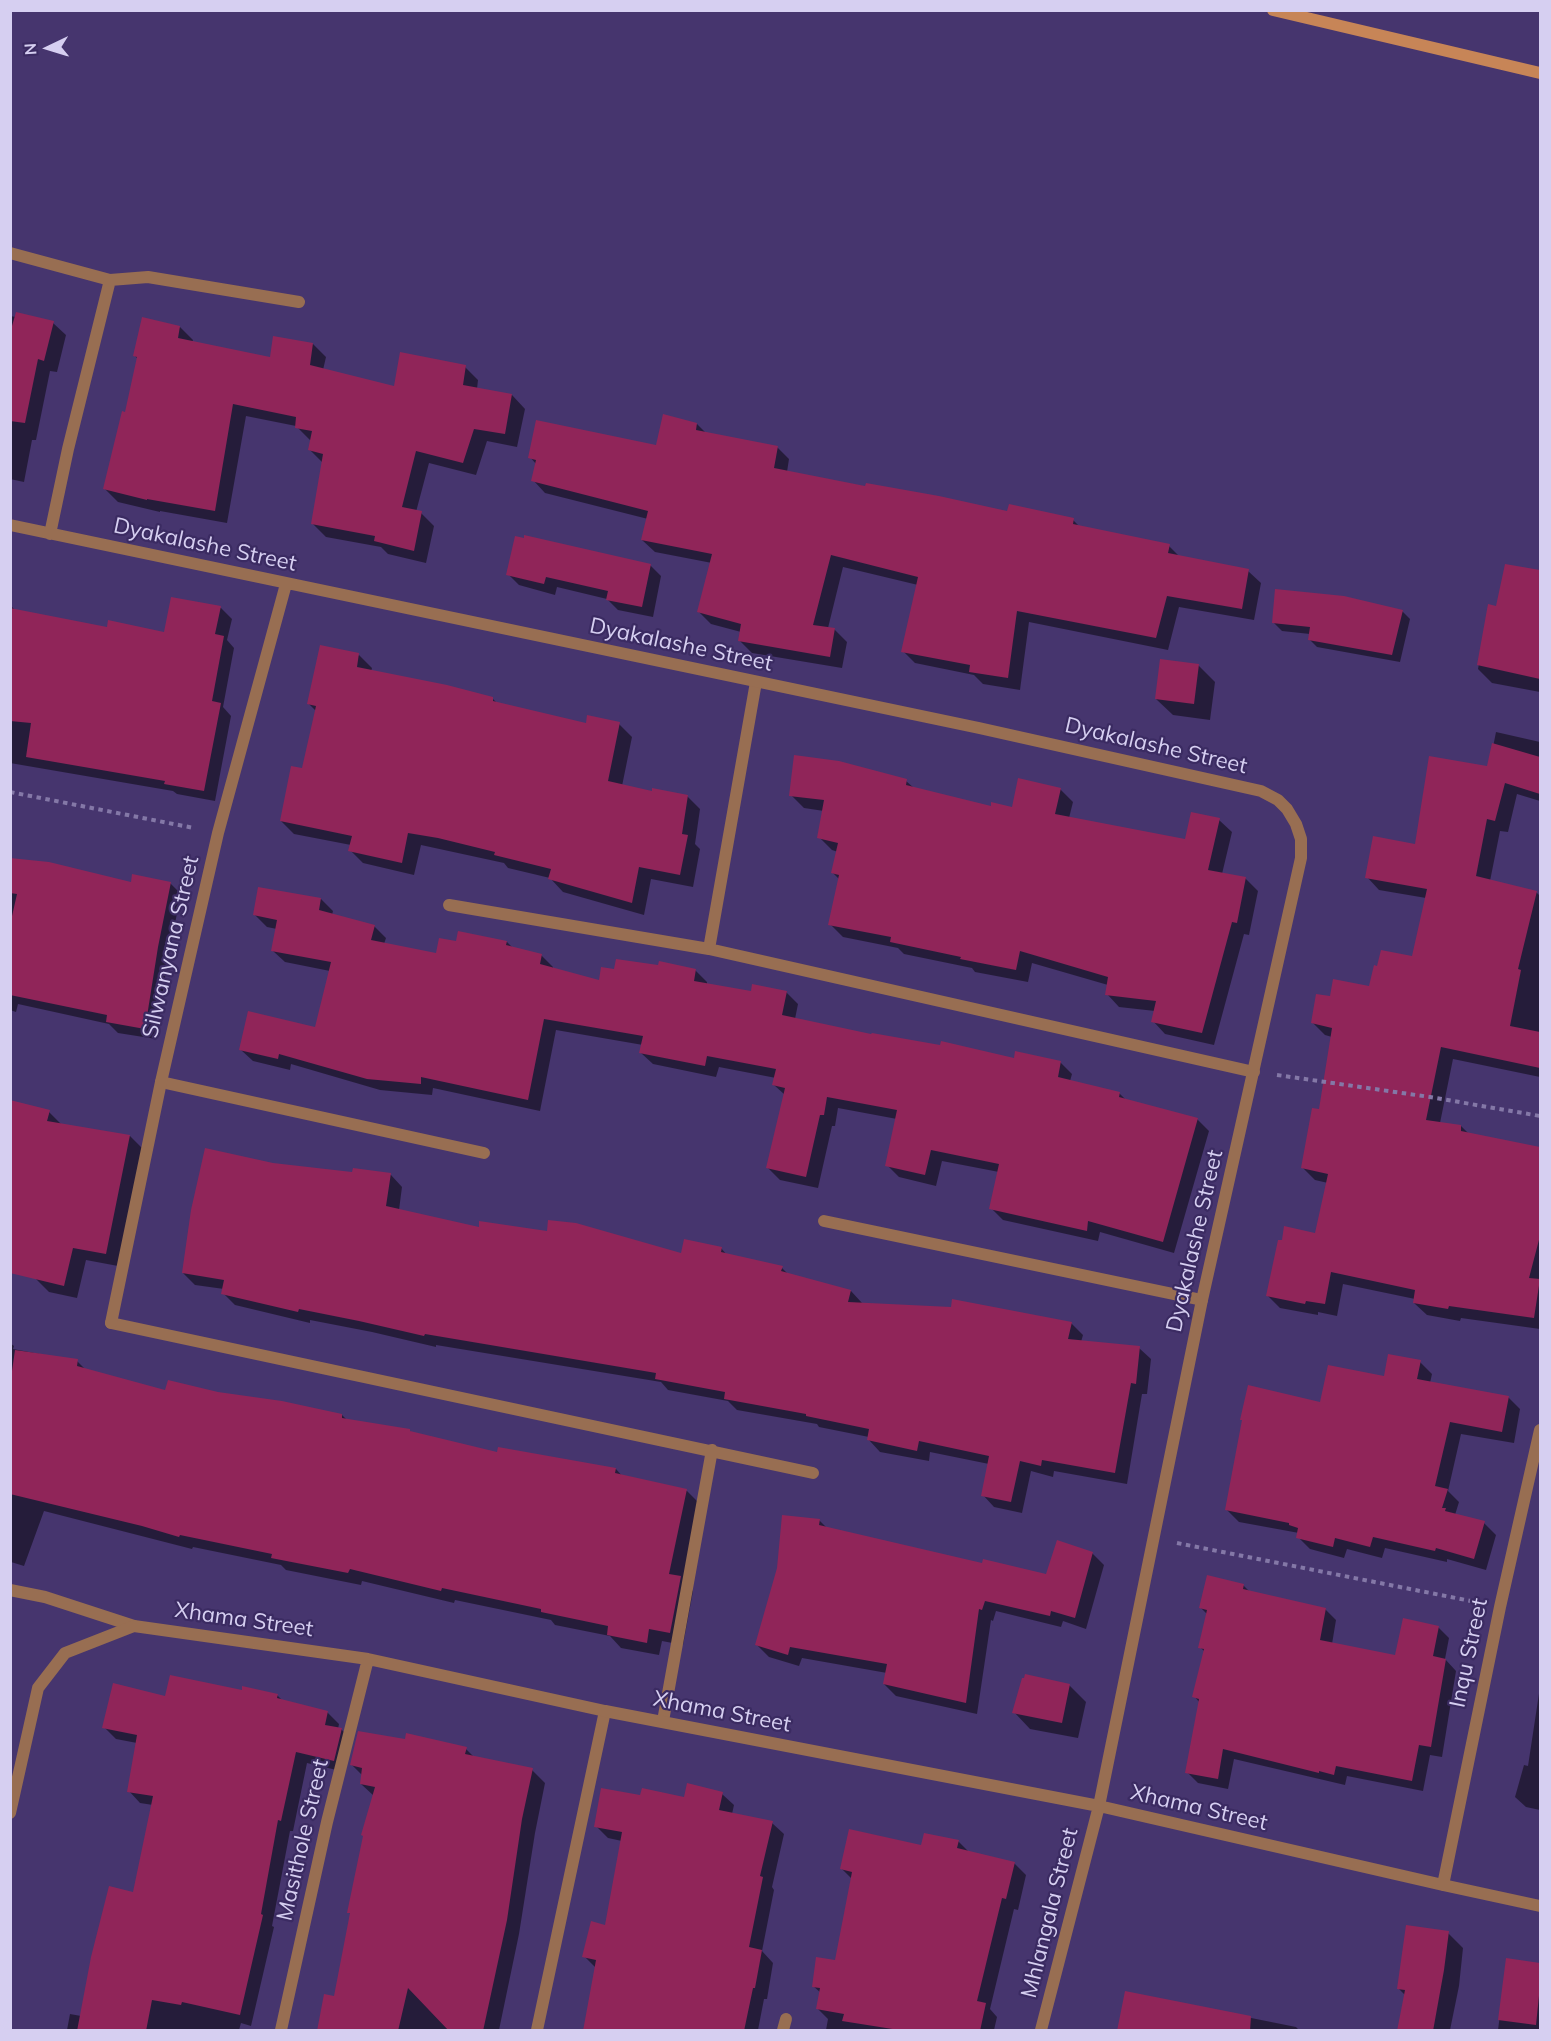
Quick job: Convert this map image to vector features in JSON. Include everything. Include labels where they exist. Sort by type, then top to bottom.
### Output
[{"type":"main road","points":[[1274,10],[1540,73]]},
{"type":"street","points":[[10,253],[110,280],[148,277],[298,302]]},
{"type":"street","points":[[50,534],[68,449],[110,280]]},
{"type":"street","name":"Dyakalashe Street","points":[[10,525],[979,728],[1261,791],[1278,800],[1287,809],[1296,824],[1301,839],[1301,858],[1202,1300],[1099,1806]]},
{"type":"street","name":"Silwanyana Street","points":[[286,584],[218,833],[161,1082],[111,1323],[712,1450]]},
{"type":"street","points":[[709,949],[756,682]]},
{"type":"street","points":[[449,904],[709,949],[1254,1072]]},
{"type":"street","points":[[161,1082],[484,1153]]},
{"type":"street","points":[[824,1221],[1202,1300]]},
{"type":"street","name":"Inqu Street","points":[[1443,1885],[1500,1607],[1540,1430]]},
{"type":"street","points":[[663,1721],[712,1450],[813,1473]]},
{"type":"street","points":[[10,1590],[45,1598],[134,1626]]},
{"type":"street","name":"Xhama Street","points":[[10,1813],[38,1689],[65,1653],[134,1626],[368,1659],[605,1711],[1099,1806],[1540,1906]]},
{"type":"street","name":"Masithole Street","points":[[281,2031],[327,1822],[368,1659]]},
{"type":"street","points":[[537,2031],[605,1711]]},
{"type":"street","name":"Mhlangala Street","points":[[1041,2031],[1099,1806]]},
{"type":"path","points":[[10,792],[218,833]]},
{"type":"path","points":[[1254,1072],[1430,1097],[1540,1116]]},
{"type":"path","points":[[1153,1538],[1500,1607]]},
{"type":"building","points":[[16,312],[54,321],[44,361],[38,359],[25,423],[10,421],[10,333]]},
{"type":"building","points":[[142,317],[180,326],[178,338],[270,357],[273,336],[313,343],[310,365],[394,386],[400,352],[466,365],[463,385],[512,394],[505,434],[474,429],[463,463],[416,451],[402,507],[422,511],[414,551],[374,541],[375,536],[311,524],[323,454],[308,450],[312,431],[295,428],[296,417],[233,404],[215,511],[147,500],[103,489],[122,411],[125,412],[137,357],[133,356]]},
{"type":"building","points":[[663,414],[697,423],[696,430],[778,446],[774,468],[865,486],[866,483],[939,496],[1007,511],[1009,504],[1074,518],[1073,524],[1170,544],[1168,553],[1249,569],[1242,609],[1167,596],[1156,638],[1017,611],[1008,678],[969,672],[970,665],[901,652],[918,577],[831,555],[813,625],[835,628],[830,657],[738,641],[741,624],[697,612],[712,554],[641,540],[648,511],[531,481],[536,460],[528,458],[536,420],[656,445]]},
{"type":"building","points":[[524,535],[651,564],[642,607],[606,600],[608,591],[546,577],[544,584],[506,575],[515,536],[524,538]]},
{"type":"building","points":[[1505,564],[1540,570],[1540,679],[1477,665],[1488,604],[1496,606]]},
{"type":"building","points":[[1275,589],[1344,596],[1403,610],[1392,655],[1308,640],[1310,627],[1272,623]]},
{"type":"building","points":[[171,597],[221,606],[215,634],[224,636],[212,701],[221,703],[204,791],[164,784],[165,781],[26,757],[31,723],[10,721],[10,608],[107,627],[108,620],[164,632]]},
{"type":"building","points":[[320,645],[359,653],[357,667],[447,685],[493,697],[493,701],[586,723],[587,715],[620,722],[608,781],[652,791],[652,788],[688,795],[682,834],[688,835],[680,875],[639,867],[632,903],[548,879],[551,869],[438,838],[408,833],[402,863],[348,851],[352,836],[280,821],[291,766],[302,768],[316,706],[307,704]]},
{"type":"building","points":[[1160,659],[1199,664],[1194,704],[1155,699]]},
{"type":"building","points":[[1492,743],[1540,757],[1540,794],[1505,783],[1495,821],[1487,819],[1476,876],[1537,891],[1518,969],[1521,970],[1510,1026],[1540,1032],[1540,1068],[1441,1047],[1426,1120],[1461,1125],[1461,1131],[1540,1147],[1540,1236],[1529,1278],[1540,1279],[1534,1318],[1413,1303],[1415,1290],[1331,1272],[1325,1304],[1306,1301],[1305,1304],[1266,1296],[1278,1240],[1282,1240],[1284,1226],[1315,1233],[1328,1174],[1301,1168],[1312,1108],[1319,1109],[1332,1028],[1311,1023],[1316,994],[1330,996],[1333,979],[1369,986],[1374,965],[1377,966],[1381,950],[1412,956],[1427,889],[1365,878],[1373,836],[1415,844],[1429,756],[1487,766]]},
{"type":"building","points":[[794,755],[839,761],[907,779],[906,785],[991,806],[991,802],[1012,807],[1018,778],[1061,788],[1055,814],[1185,839],[1191,812],[1220,818],[1208,870],[1246,877],[1237,923],[1232,922],[1202,1033],[1151,1022],[1156,1001],[1105,995],[1108,977],[1020,951],[1016,970],[890,942],[891,937],[828,925],[839,875],[831,873],[838,843],[817,838],[824,800],[789,796]]},
{"type":"building","points":[[10,858],[49,862],[131,882],[132,874],[171,882],[145,1029],[106,1022],[107,1015],[10,995],[10,925],[17,894],[10,893]]},
{"type":"building","points":[[258,887],[321,898],[319,910],[375,925],[371,940],[436,953],[439,938],[456,941],[458,931],[507,941],[506,945],[542,954],[540,964],[599,980],[601,967],[614,969],[616,959],[658,965],[659,961],[696,969],[694,981],[751,991],[752,984],[787,991],[782,1015],[871,1034],[940,1045],[941,1041],[1014,1058],[1015,1051],[1061,1061],[1058,1077],[1120,1092],[1119,1097],[1198,1118],[1163,1242],[1088,1221],[1087,1231],[989,1209],[999,1164],[931,1150],[925,1175],[885,1166],[897,1110],[827,1097],[824,1115],[820,1115],[806,1177],[766,1168],[785,1088],[772,1085],[776,1069],[707,1056],[705,1066],[639,1053],[643,1036],[544,1019],[528,1100],[421,1077],[421,1084],[367,1079],[279,1054],[278,1059],[239,1050],[248,1011],[315,1027],[331,962],[271,951],[277,920],[253,915]]},
{"type":"building","points":[[10,1100],[50,1110],[47,1121],[130,1135],[106,1254],[73,1248],[64,1286],[10,1273]]},
{"type":"building","points":[[205,1148],[273,1163],[352,1172],[353,1168],[391,1173],[386,1206],[479,1227],[479,1221],[547,1231],[548,1220],[576,1223],[681,1253],[684,1239],[722,1247],[721,1252],[783,1266],[781,1271],[851,1290],[848,1302],[951,1307],[952,1299],[1072,1322],[1068,1339],[1140,1346],[1136,1384],[1131,1383],[1115,1473],[1042,1460],[1041,1466],[1020,1461],[1011,1502],[981,1496],[989,1456],[919,1441],[917,1451],[867,1440],[869,1429],[806,1416],[806,1414],[724,1399],[725,1392],[655,1379],[656,1373],[425,1334],[424,1336],[299,1309],[298,1312],[221,1294],[224,1280],[182,1273],[191,1210]]},
{"type":"building","points":[[15,1350],[78,1359],[77,1366],[165,1390],[168,1380],[218,1392],[282,1401],[342,1414],[342,1418],[410,1429],[410,1431],[497,1452],[498,1447],[616,1468],[615,1473],[687,1489],[669,1574],[681,1576],[670,1633],[649,1629],[647,1643],[607,1635],[608,1626],[541,1612],[541,1609],[442,1588],[441,1591],[350,1569],[348,1573],[271,1558],[272,1554],[180,1535],[179,1537],[10,1494],[10,1385]]},
{"type":"building","points":[[1388,1354],[1421,1360],[1417,1379],[1509,1396],[1502,1432],[1450,1422],[1435,1486],[1448,1489],[1442,1508],[1446,1508],[1445,1511],[1485,1521],[1474,1559],[1436,1548],[1435,1551],[1373,1537],[1370,1547],[1335,1538],[1333,1547],[1296,1538],[1298,1528],[1289,1523],[1225,1510],[1248,1385],[1320,1402],[1328,1365],[1384,1376]]},
{"type":"building","points":[[782,1515],[820,1519],[819,1525],[982,1563],[983,1559],[1046,1574],[1057,1540],[1093,1552],[1075,1618],[1051,1611],[1050,1616],[985,1601],[982,1610],[979,1609],[966,1703],[883,1684],[887,1664],[790,1647],[788,1655],[755,1645],[777,1568]]},
{"type":"building","points":[[1207,1575],[1244,1584],[1243,1589],[1326,1608],[1320,1640],[1395,1655],[1403,1618],[1439,1626],[1433,1656],[1446,1659],[1431,1747],[1419,1745],[1412,1781],[1336,1766],[1334,1775],[1319,1771],[1319,1773],[1223,1749],[1218,1779],[1185,1773],[1199,1699],[1192,1697],[1204,1649],[1198,1648],[1207,1610],[1199,1608]]},
{"type":"building","points":[[1025,1674],[1070,1684],[1062,1723],[1012,1713]]},
{"type":"building","points":[[170,1675],[242,1690],[242,1686],[278,1694],[277,1698],[328,1711],[325,1725],[342,1728],[334,1761],[296,1752],[281,1821],[278,1820],[261,1914],[263,1915],[240,2015],[182,2002],[181,2005],[152,2000],[146,2031],[77,2031],[91,1957],[109,1886],[133,1892],[153,1796],[127,1792],[137,1735],[102,1728],[113,1683],[165,1696]]},
{"type":"building","points":[[358,1731],[405,1739],[406,1733],[467,1747],[465,1754],[533,1768],[522,1819],[507,1920],[483,2031],[449,2031],[408,1988],[398,2031],[317,2031],[324,1994],[334,1996],[350,1913],[347,1913],[363,1836],[361,1835],[375,1787],[360,1784],[362,1768],[350,1765]]},
{"type":"building","points":[[687,1783],[723,1792],[719,1810],[773,1821],[760,1876],[763,1877],[749,1947],[762,1950],[744,2031],[583,2031],[596,1960],[582,1957],[591,1921],[605,1925],[622,1832],[594,1827],[601,1788],[640,1795],[642,1788],[684,1797]]},
{"type":"building","points":[[849,1829],[921,1845],[924,1833],[959,1840],[957,1848],[1015,1862],[1006,1899],[1002,1898],[977,2001],[986,2003],[980,2031],[905,2031],[842,2021],[844,2014],[816,2009],[820,1988],[812,1987],[816,1957],[835,1960],[852,1872],[840,1869]]},
{"type":"building","points":[[1406,1925],[1449,1931],[1433,2031],[1397,2031],[1405,1990],[1397,1989]]},
{"type":"building","points":[[1506,1958],[1540,1963],[1536,2025],[1498,2020]]},
{"type":"building","points":[[1125,1991],[1251,2016],[1250,2031],[1117,2031]]}]
